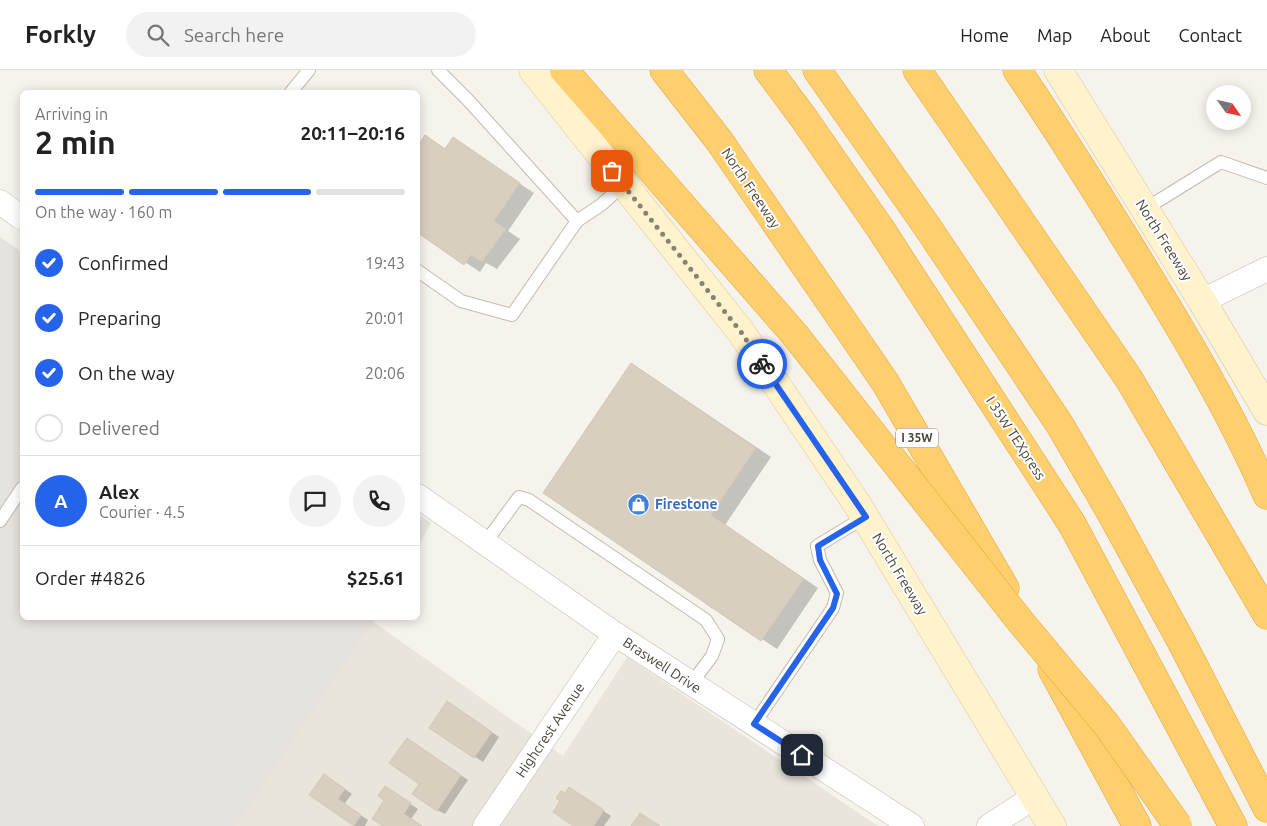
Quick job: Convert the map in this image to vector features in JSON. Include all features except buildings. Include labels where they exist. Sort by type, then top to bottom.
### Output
[{"type":"highway","points":[[564,70],[796,335],[1020,621],[1106,724],[1178,826]]},
{"type":"highway","name":"North Freeway","points":[[664,70],[720,142],[885,382],[1044,656],[1137,826]]},
{"type":"highway","name":"I 35W TEXpress","points":[[768,70],[880,228],[1072,524],[1233,826]]},
{"type":"highway","points":[[817,70],[920,216],[1060,425],[1162,607],[1267,808]]},
{"type":"highway","points":[[917,70],[1129,379],[1267,615]]},
{"type":"highway","points":[[1017,70],[1063,137],[1175,320],[1250,454],[1267,495]]},
{"type":"main road","name":"North Freeway","points":[[533,70],[741,332],[866,517],[1036,796],[1052,826]]},
{"type":"main road","name":"North Freeway","points":[[1058,70],[1202,301],[1267,411]]},
{"type":"street","points":[[0,202],[20,217]]},
{"type":"street","points":[[1202,301],[1267,268]]},
{"type":"street","name":"Braswell Drive","points":[[420,497],[615,634],[912,826]]},
{"type":"street","name":"Highcrest Avenue","points":[[485,826],[615,634]]},
{"type":"street","points":[[990,826],[1036,796]]},
{"type":"lane","points":[[293,90],[308,70]]},
{"type":"lane","points":[[438,70],[468,100],[577,221]]},
{"type":"lane","points":[[1145,209],[1221,162],[1267,178]]},
{"type":"lane","points":[[420,272],[461,301],[512,315],[577,221],[623,185]]},
{"type":"lane","points":[[0,521],[20,491]]},
{"type":"lane","points":[[485,543],[519,497],[529,500],[706,620],[718,639],[712,656],[691,684]]},
{"type":"lane","points":[[754,724],[833,608],[837,594],[820,560],[818,546],[866,517]]},
{"type":"shaded area","points":[[0,237],[20,251],[20,620],[375,620],[236,826],[0,826]]},
{"type":"shaded area","points":[[420,515],[431,523],[420,543]]},
{"type":"shaded area","points":[[372,621],[563,756],[627,657],[878,826],[230,826]]},
{"type":"way so far","points":[[612,171],[741,332],[762,364]]},
{"type":"place","name":"Firestone","points":[[639,504]]},
{"type":"route","points":[[762,364],[866,517],[818,546],[820,560],[837,594],[833,608],[754,724],[802,755]]}]
